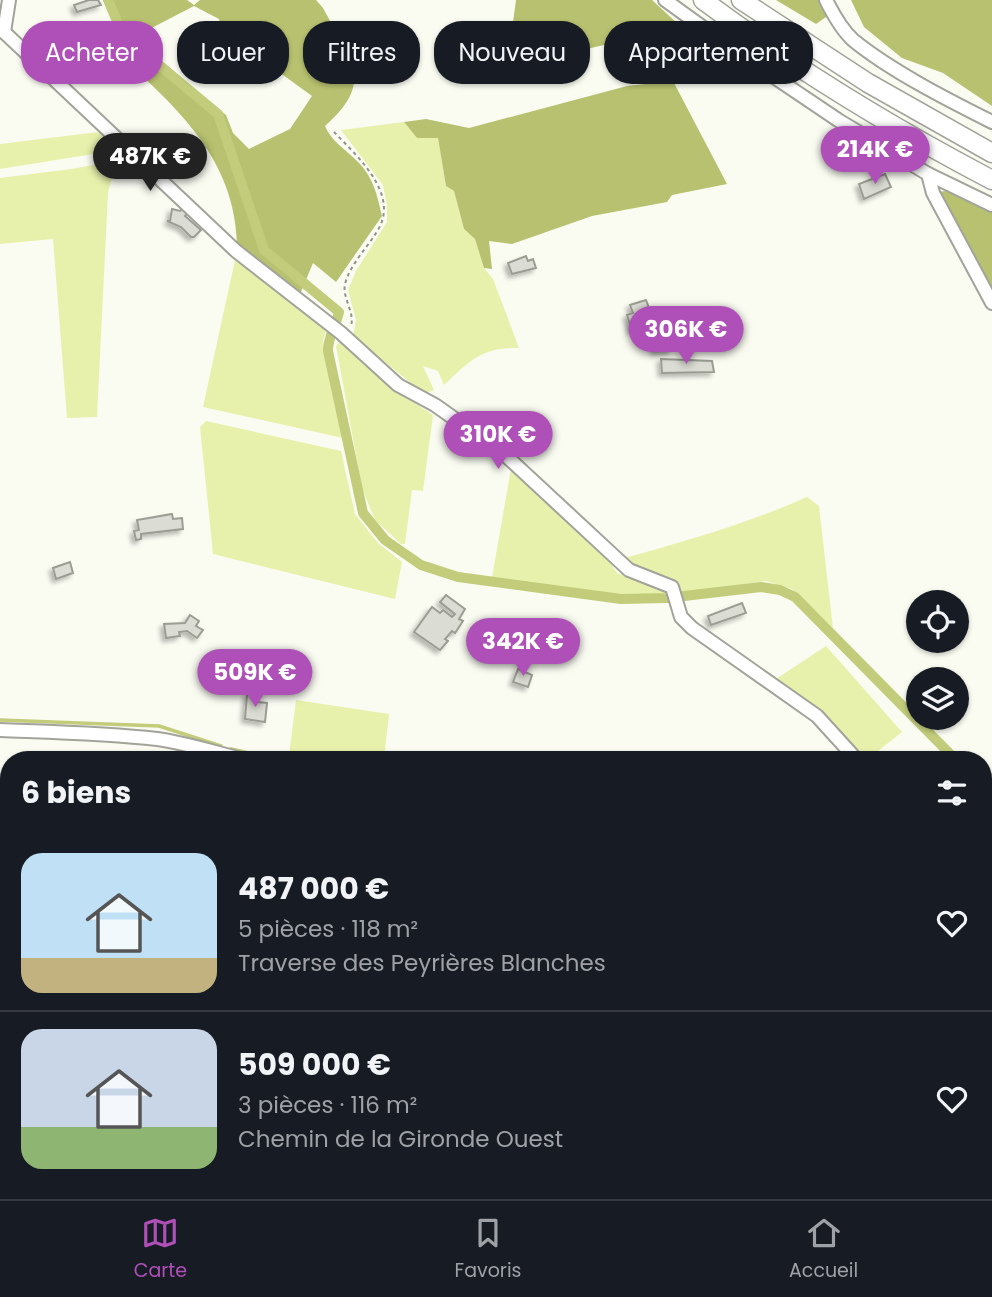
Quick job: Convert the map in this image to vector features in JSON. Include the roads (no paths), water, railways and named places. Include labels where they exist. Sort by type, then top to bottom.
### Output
[{"type":"highway","points":[[703,0],[804,71],[915,139],[992,180]]},
{"type":"highway","points":[[741,0],[868,83],[992,153]]},
{"type":"street","points":[[9,0],[2,31],[21,48]]},
{"type":"street","points":[[665,0],[838,120],[928,174],[992,205]]},
{"type":"street","points":[[826,0],[835,19],[852,39],[904,73],[992,122]]},
{"type":"street","points":[[59,84],[236,251],[343,335],[398,385],[435,405],[503,453],[629,570],[672,587],[681,617],[692,628],[817,716],[849,751]]},
{"type":"street","points":[[928,174],[933,192],[992,303]]},
{"type":"street","points":[[0,730],[158,739],[214,751]]},
{"type":"waterway","points":[[108,0],[123,35],[218,114],[264,250],[339,312],[328,351],[363,513],[385,540],[421,565],[458,577],[621,599],[667,598],[761,587],[780,590],[795,597],[947,751]]},
{"type":"waterway","points":[[0,720],[159,726],[221,746]]},
{"type":"waterway","points":[[231,749],[240,751]]}]
